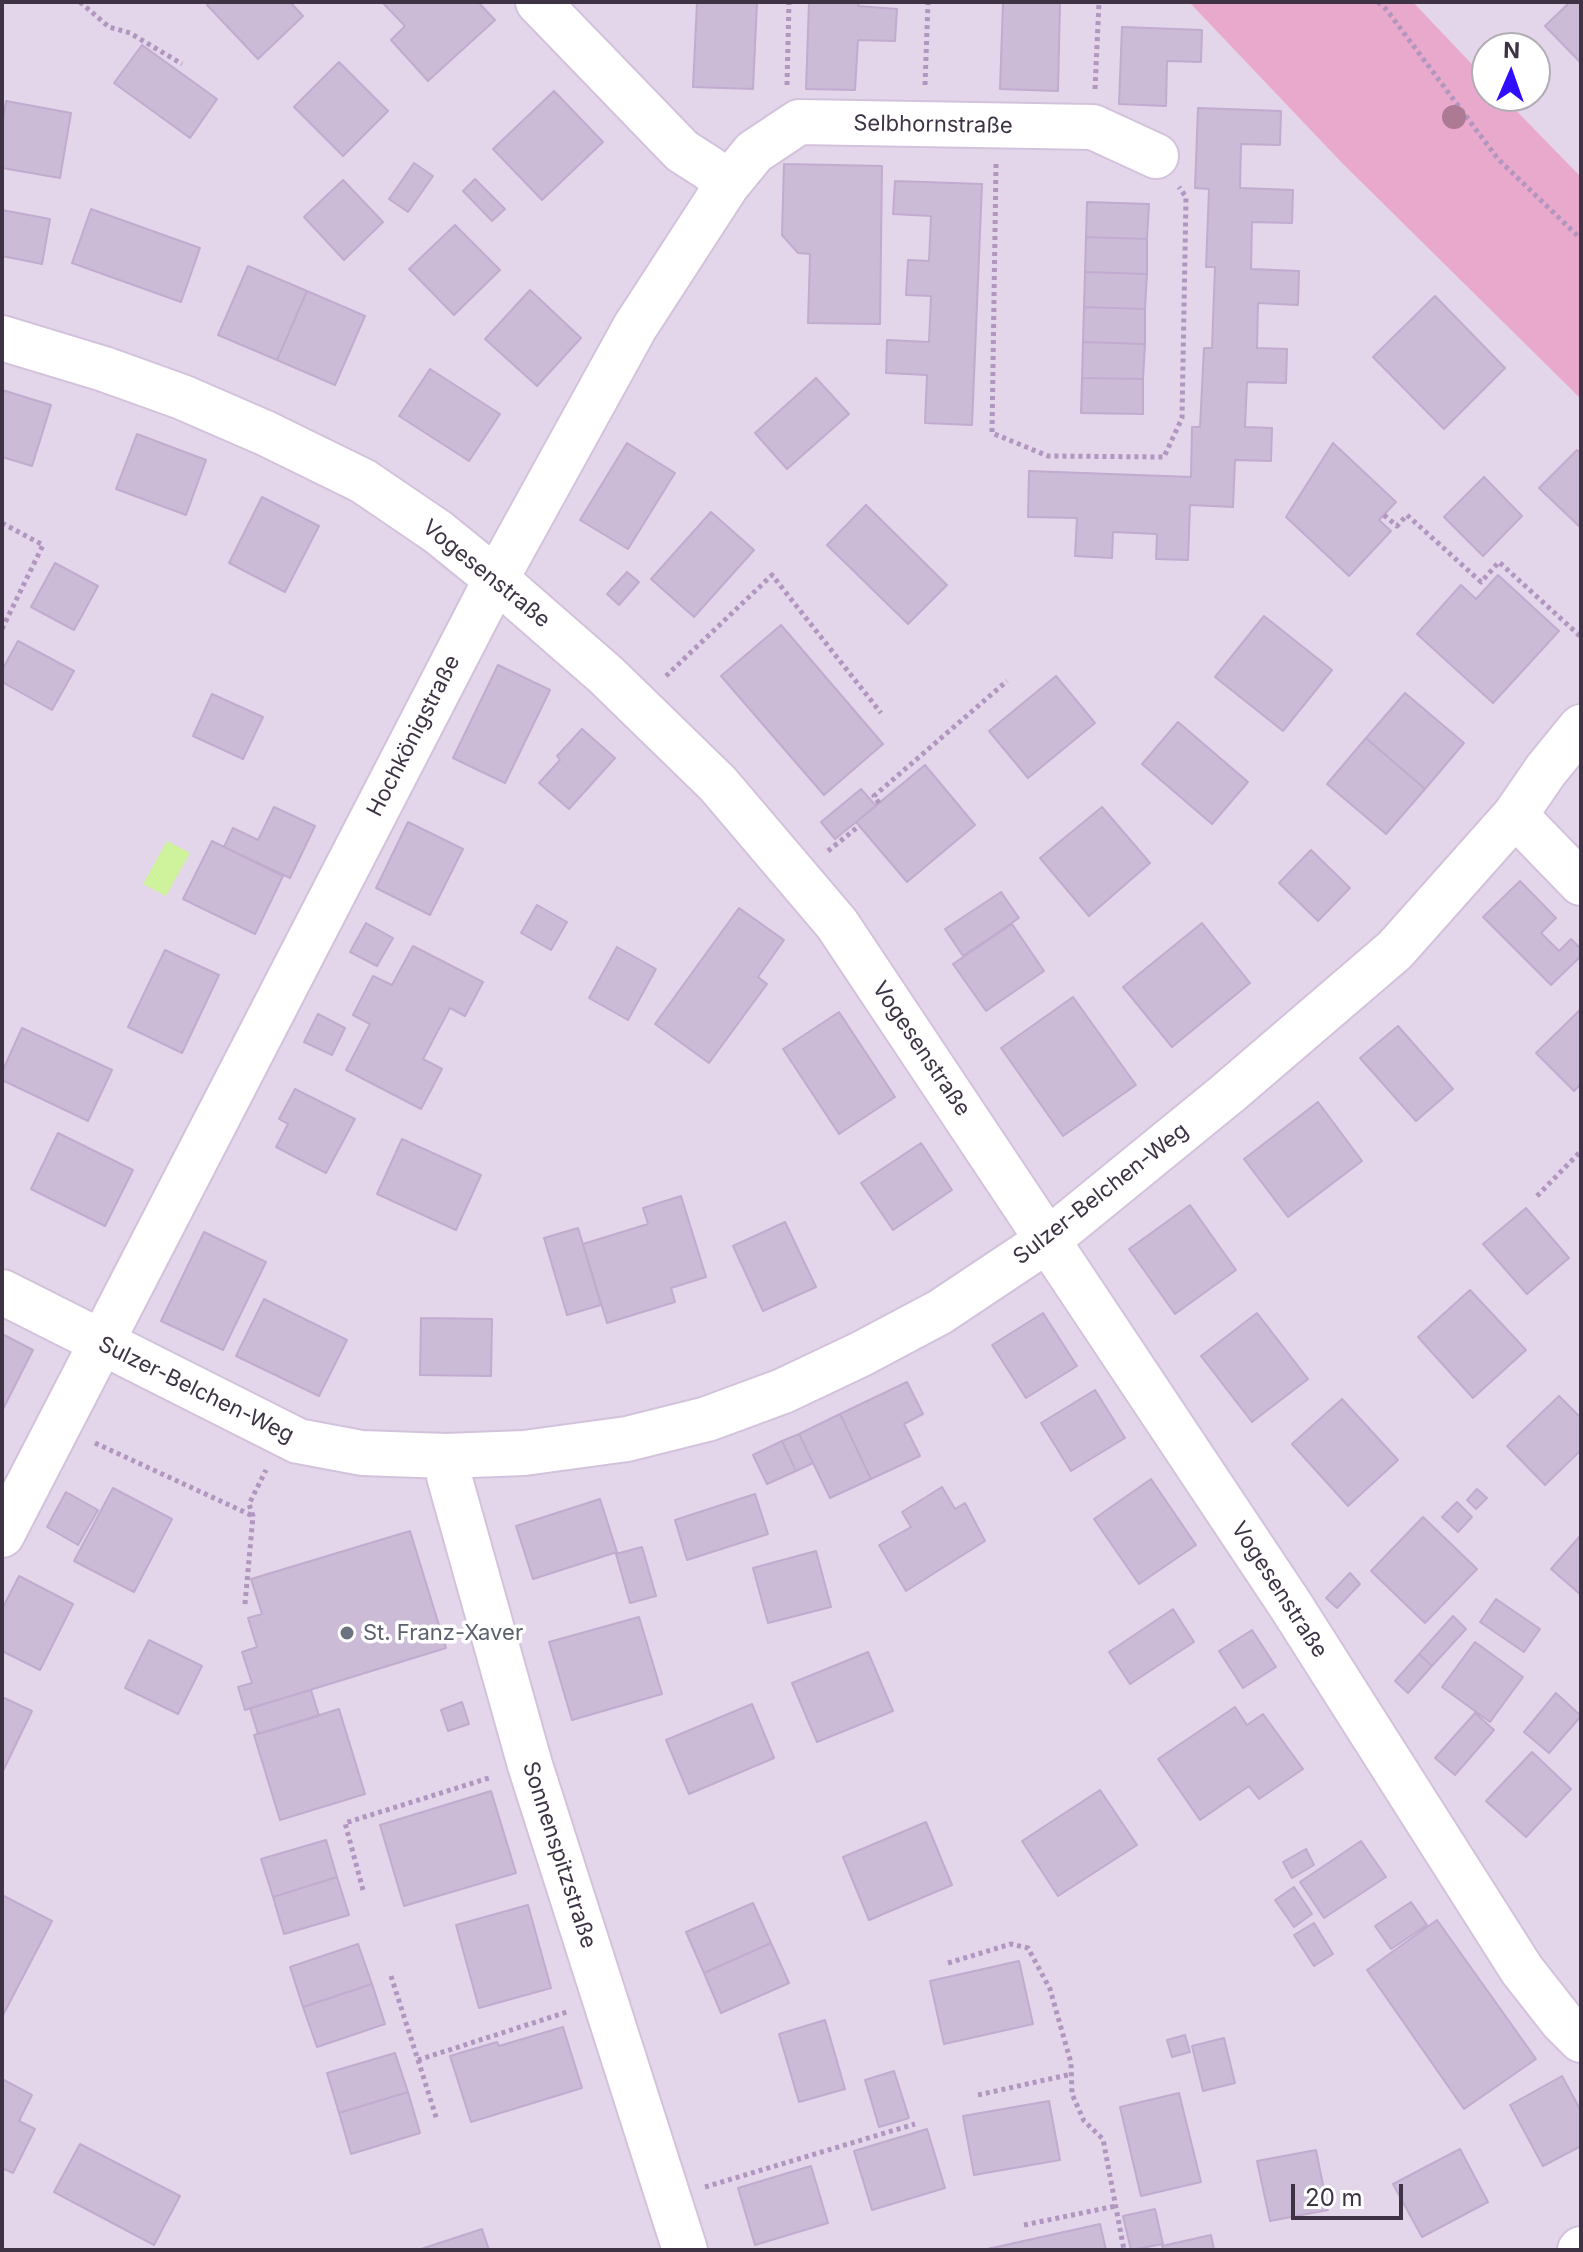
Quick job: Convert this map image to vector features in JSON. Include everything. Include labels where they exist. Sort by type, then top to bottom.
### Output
[{"type":"street","points":[[538,2],[682,151],[710,169],[727,185]]},
{"type":"street","name":"Selbhornstraße","points":[[727,185],[754,152],[799,122],[1093,127],[1156,156]]},
{"type":"street","name":"Hochkönigstraße","points":[[2,1535],[496,579],[635,327],[727,185]]},
{"type":"street","name":"Vogesenstraße","points":[[2,338],[182,397],[363,481],[438,532],[496,579],[636,704],[718,784],[837,924],[1291,1606],[1522,1970],[1581,2040]]},
{"type":"street","name":"Sulzer-Belchen-Weg","points":[[2,1292],[298,1441],[362,1453],[446,1456],[524,1453],[627,1439],[707,1419],[770,1396],[861,1354],[940,1312],[1048,1240],[1227,1094],[1395,950],[1515,815],[1581,727]]},
{"type":"street","points":[[1515,815],[1581,883]]},
{"type":"street","name":"Sonnenspitzstraße","points":[[446,1456],[530,1765],[685,2250]]},
{"type":"path","points":[[80,2],[109,27],[130,33],[182,64]]},
{"type":"path","points":[[785,132],[789,2]]},
{"type":"path","points":[[924,125],[928,2]]},
{"type":"path","points":[[1093,127],[1099,2]]},
{"type":"path","points":[[1378,2],[1498,159],[1581,239]]},
{"type":"path","points":[[997,127],[992,433],[1048,456],[1164,457],[1182,418],[1186,197],[1156,156]]},
{"type":"path","points":[[1384,515],[1397,526],[1407,515],[1481,582],[1499,562],[1581,637]]},
{"type":"path","points":[[2,523],[43,545],[2,629]]},
{"type":"path","points":[[636,704],[772,575],[881,713]]},
{"type":"path","points":[[1531,604],[1537,597]]},
{"type":"path","points":[[879,803],[874,796],[1007,681]]},
{"type":"path","points":[[1537,1196],[1581,1151]]},
{"type":"path","points":[[58,1426],[253,1516]]},
{"type":"path","points":[[245,1604],[253,1516],[249,1504],[284,1433]]},
{"type":"path","points":[[363,1890],[345,1823],[530,1765]]},
{"type":"path","points":[[948,1963],[1011,1944],[1028,1948],[1050,1989],[1071,2063],[1072,2094],[1084,2121],[1103,2139],[1124,2250]]},
{"type":"path","points":[[391,1976],[437,2120]]},
{"type":"path","points":[[418,2060],[606,2000]]},
{"type":"path","points":[[978,2095],[1072,2074]]},
{"type":"path","points":[[668,2198],[915,2124]]},
{"type":"path","points":[[1024,2225],[1116,2206]]},
{"type":"shaded area","points":[[2,2],[1189,2],[1342,163],[1581,399],[1581,2250],[2,2250]]},
{"type":"shaded area","points":[[1189,2],[1413,2],[1471,63],[1471,112],[1518,112],[1581,177],[1581,399],[1342,163]]},
{"type":"shaded area","points":[[1413,2],[1581,2],[1581,177],[1518,112],[1551,112],[1551,32],[1471,32],[1471,63]]},
{"type":"shaded area","points":[[167,841],[190,853],[166,896],[143,884]]},
{"type":"building","points":[[210,2],[290,2],[303,16],[258,59],[207,5]]},
{"type":"building","points":[[382,2],[478,2],[495,20],[428,81],[391,40],[405,26]]},
{"type":"building","points":[[697,2],[757,2],[753,89],[693,87]]},
{"type":"building","points":[[809,2],[859,2],[858,6],[897,9],[895,41],[858,40],[855,90],[806,89]]},
{"type":"building","points":[[1003,2],[1060,2],[1058,91],[1000,89]]},
{"type":"building","points":[[1570,2],[1581,2],[1581,63],[1551,32],[1545,26]]},
{"type":"building","points":[[1122,27],[1202,30],[1201,62],[1167,61],[1166,106],[1119,104]]},
{"type":"building","points":[[142,45],[217,99],[190,138],[114,83]]},
{"type":"building","points":[[339,62],[388,111],[343,156],[294,107]]},
{"type":"building","points":[[554,91],[603,142],[542,200],[493,149]]},
{"type":"building","points":[[6,101],[71,113],[60,178],[2,168],[2,125]]},
{"type":"building","points":[[1198,108],[1281,111],[1280,145],[1241,144],[1240,188],[1293,190],[1292,223],[1252,222],[1251,269],[1299,271],[1298,305],[1258,303],[1257,348],[1287,349],[1286,383],[1247,382],[1245,427],[1272,428],[1271,461],[1235,460],[1233,507],[1190,505],[1188,560],[1156,559],[1157,534],[1113,532],[1112,558],[1075,556],[1077,518],[1028,517],[1029,471],[1191,477],[1192,427],[1200,427],[1204,348],[1212,348],[1215,267],[1206,267],[1209,189],[1195,188]]},
{"type":"building","points":[[414,163],[433,176],[408,212],[389,199]]},
{"type":"building","points":[[784,164],[882,166],[880,324],[808,323],[810,254],[798,253],[782,235]]},
{"type":"building","points":[[475,179],[505,209],[492,221],[463,191]]},
{"type":"building","points":[[343,180],[383,222],[344,260],[304,217]]},
{"type":"building","points":[[895,181],[982,184],[972,425],[925,423],[927,375],[886,373],[887,340],[929,342],[931,296],[906,295],[908,260],[929,261],[931,216],[893,214]]},
{"type":"building","points":[[1087,202],[1149,204],[1147,239],[1086,237]]},
{"type":"building","points":[[91,209],[200,248],[181,302],[72,263]]},
{"type":"building","points":[[2,210],[50,219],[42,264],[2,256]]},
{"type":"building","points":[[455,225],[500,270],[454,315],[409,269]]},
{"type":"building","points":[[1086,237],[1147,239],[1147,274],[1085,272]]},
{"type":"building","points":[[248,266],[307,291],[277,360],[218,335]]},
{"type":"building","points":[[1085,272],[1147,274],[1145,309],[1084,307]]},
{"type":"building","points":[[530,290],[581,338],[537,386],[485,339]]},
{"type":"building","points":[[307,291],[365,316],[335,385],[277,360]]},
{"type":"building","points":[[1435,296],[1505,368],[1444,429],[1373,357]]},
{"type":"building","points":[[1084,307],[1145,309],[1145,344],[1083,342]]},
{"type":"building","points":[[1083,342],[1145,344],[1143,379],[1082,378]]},
{"type":"building","points":[[430,369],[500,414],[469,461],[399,416]]},
{"type":"building","points":[[816,378],[849,414],[787,469],[755,433]]},
{"type":"building","points":[[1082,378],[1143,379],[1143,414],[1081,413]]},
{"type":"building","points":[[2,390],[51,405],[32,466],[2,457]]},
{"type":"building","points":[[137,434],[206,460],[186,515],[116,489]]},
{"type":"building","points":[[627,443],[675,473],[628,549],[580,520]]},
{"type":"building","points":[[1333,443],[1396,502],[1379,520],[1391,531],[1349,576],[1286,517]]},
{"type":"building","points":[[1577,450],[1581,454],[1581,528],[1539,488]]},
{"type":"building","points":[[1484,477],[1522,516],[1483,556],[1444,517]]},
{"type":"building","points":[[262,497],[319,526],[285,592],[229,563]]},
{"type":"building","points":[[866,505],[947,585],[908,624],[827,545]]},
{"type":"building","points":[[711,512],[754,550],[694,617],[651,579]]},
{"type":"building","points":[[55,563],[98,586],[74,630],[31,607]]},
{"type":"building","points":[[627,572],[639,582],[619,605],[607,594]]},
{"type":"building","points":[[1498,575],[1559,631],[1493,703],[1417,634],[1461,585],[1476,599]]},
{"type":"building","points":[[1264,616],[1332,670],[1283,731],[1215,677]]},
{"type":"building","points":[[781,625],[883,744],[824,795],[721,676]]},
{"type":"building","points":[[18,641],[74,671],[52,710],[2,682],[2,670]]},
{"type":"building","points":[[498,665],[550,690],[505,783],[453,758]]},
{"type":"building","points":[[1056,676],[1095,723],[1028,778],[989,731]]},
{"type":"building","points":[[1405,693],[1464,743],[1425,789],[1366,738]]},
{"type":"building","points":[[212,694],[263,717],[243,759],[193,736]]},
{"type":"building","points":[[1178,722],[1248,782],[1212,824],[1142,764]]},
{"type":"building","points":[[582,729],[615,758],[569,809],[539,783],[560,760],[557,756]]},
{"type":"building","points":[[1366,738],[1425,789],[1386,834],[1327,784]]},
{"type":"building","points":[[925,765],[975,825],[907,882],[856,822]]},
{"type":"building","points":[[861,789],[876,806],[835,839],[821,822]]},
{"type":"building","points":[[274,807],[315,826],[290,878],[224,847],[233,828],[258,840]]},
{"type":"building","points":[[1102,807],[1150,863],[1089,916],[1040,858]]},
{"type":"building","points":[[408,822],[463,849],[430,915],[376,888]]},
{"type":"building","points":[[212,841],[283,876],[255,934],[183,899]]},
{"type":"building","points":[[1311,850],[1350,888],[1318,921],[1279,883]]},
{"type":"building","points":[[1520,881],[1556,918],[1541,933],[1559,951],[1571,939],[1581,949],[1581,956],[1551,985],[1483,917]]},
{"type":"building","points":[[1001,892],[1019,918],[963,956],[945,929]]},
{"type":"building","points":[[537,905],[567,922],[551,950],[521,933]]},
{"type":"building","points":[[739,908],[784,940],[758,977],[767,984],[709,1063],[655,1024]]},
{"type":"building","points":[[366,923],[393,938],[377,966],[350,952]]},
{"type":"building","points":[[1202,923],[1250,983],[1172,1047],[1123,987]]},
{"type":"building","points":[[1012,924],[1044,971],[986,1011],[953,964]]},
{"type":"building","points":[[413,946],[483,982],[465,1016],[450,1008],[423,1059],[442,1069],[421,1109],[346,1070],[370,1024],[353,1015],[373,976],[392,985]]},
{"type":"building","points":[[617,947],[656,969],[628,1020],[589,998]]},
{"type":"building","points":[[165,950],[219,975],[182,1053],[128,1027]]},
{"type":"building","points":[[1073,997],[1136,1085],[1063,1136],[1001,1048]]},
{"type":"building","points":[[1580,1010],[1581,1084],[1574,1091],[1536,1053]]},
{"type":"building","points":[[839,1012],[895,1097],[839,1134],[783,1049]]},
{"type":"building","points":[[318,1014],[345,1028],[332,1055],[304,1042]]},
{"type":"building","points":[[1398,1026],[1453,1089],[1416,1121],[1360,1058]]},
{"type":"building","points":[[22,1028],[112,1070],[88,1121],[2,1080],[2,1072]]},
{"type":"building","points":[[295,1089],[355,1119],[326,1173],[276,1147],[288,1124],[279,1119]]},
{"type":"building","points":[[1318,1102],[1362,1161],[1288,1217],[1244,1159]]},
{"type":"building","points":[[58,1133],[133,1170],[105,1226],[31,1189]]},
{"type":"building","points":[[402,1139],[481,1175],[456,1230],[377,1194]]},
{"type":"building","points":[[921,1143],[952,1190],[893,1230],[861,1183]]},
{"type":"building","points":[[681,1196],[706,1277],[671,1288],[675,1302],[607,1323],[583,1244],[648,1224],[643,1208]]},
{"type":"building","points":[[1190,1205],[1236,1270],[1175,1314],[1129,1249]]},
{"type":"building","points":[[1526,1208],[1569,1258],[1527,1294],[1483,1244]]},
{"type":"building","points":[[785,1222],[816,1287],[763,1311],[733,1246]]},
{"type":"building","points":[[578,1228],[601,1305],[567,1315],[544,1238]]},
{"type":"building","points":[[204,1232],[266,1262],[223,1350],[161,1321]]},
{"type":"building","points":[[1470,1290],[1526,1350],[1473,1398],[1418,1337]]},
{"type":"building","points":[[264,1299],[347,1340],[319,1396],[236,1356]]},
{"type":"building","points":[[1043,1313],[1077,1366],[1026,1398],[992,1345]]},
{"type":"building","points":[[1257,1313],[1308,1379],[1252,1422],[1201,1356]]},
{"type":"building","points":[[421,1318],[492,1319],[491,1376],[420,1375]]},
{"type":"building","points":[[2,1334],[33,1350],[2,1411]]},
{"type":"building","points":[[907,1382],[923,1414],[904,1424],[920,1456],[871,1479],[840,1414]]},
{"type":"building","points":[[1095,1390],[1125,1438],[1071,1471],[1041,1423]]},
{"type":"building","points":[[1559,1396],[1581,1418],[1581,1450],[1545,1485],[1507,1446]]},
{"type":"building","points":[[1342,1399],[1398,1460],[1348,1506],[1292,1444]]},
{"type":"building","points":[[840,1414],[871,1479],[830,1498],[799,1434]]},
{"type":"building","points":[[799,1434],[813,1463],[796,1471],[782,1441]]},
{"type":"building","points":[[782,1441],[796,1471],[767,1484],[753,1455]]},
{"type":"building","points":[[1151,1479],[1196,1545],[1139,1584],[1094,1519]]},
{"type":"building","points":[[942,1487],[955,1509],[965,1503],[985,1541],[906,1591],[879,1545],[911,1527],[902,1512]]},
{"type":"building","points":[[113,1488],[172,1519],[134,1592],[74,1561]]},
{"type":"building","points":[[1477,1489],[1487,1498],[1476,1509],[1467,1500]]},
{"type":"building","points":[[66,1492],[98,1510],[78,1545],[47,1527]]},
{"type":"building","points":[[755,1494],[768,1534],[687,1560],[675,1520]]},
{"type":"building","points":[[600,1499],[617,1552],[533,1579],[516,1526]]},
{"type":"building","points":[[1457,1502],[1472,1517],[1458,1532],[1442,1517]]},
{"type":"building","points":[[1423,1517],[1477,1569],[1425,1623],[1371,1571]]},
{"type":"building","name":"St. Franz-Xaver","points":[[410,1531],[446,1648],[245,1710],[238,1687],[252,1683],[242,1652],[257,1647],[248,1618],[262,1614],[251,1579]]},
{"type":"building","points":[[1581,1535],[1581,1595],[1551,1569]]},
{"type":"building","points":[[642,1547],[656,1596],[630,1603],[616,1554]]},
{"type":"building","points":[[816,1551],[831,1607],[768,1623],[753,1568]]},
{"type":"building","points":[[1350,1573],[1360,1584],[1337,1608],[1326,1598]]},
{"type":"building","points":[[19,1576],[73,1604],[40,1670],[2,1651],[2,1609]]},
{"type":"building","points":[[1496,1599],[1540,1629],[1524,1652],[1480,1622]]},
{"type":"building","points":[[1173,1609],[1194,1642],[1130,1684],[1109,1652]]},
{"type":"building","points":[[1453,1616],[1466,1629],[1432,1666],[1419,1654]]},
{"type":"building","points":[[639,1617],[662,1694],[572,1720],[549,1642]]},
{"type":"building","points":[[1252,1630],[1276,1667],[1243,1688],[1219,1651]]},
{"type":"building","points":[[149,1640],[202,1666],[178,1714],[125,1688]]},
{"type":"building","points":[[1475,1642],[1523,1677],[1490,1722],[1442,1687]]},
{"type":"building","points":[[868,1652],[893,1711],[817,1742],[792,1683]]},
{"type":"building","points":[[1419,1654],[1432,1666],[1408,1693],[1395,1681]]},
{"type":"building","points":[[311,1690],[319,1716],[258,1734],[250,1708]]},
{"type":"building","points":[[1556,1693],[1581,1716],[1549,1753],[1524,1732]]},
{"type":"building","points":[[2,1697],[32,1711],[2,1773]]},
{"type":"building","points":[[462,1702],[469,1724],[448,1731],[441,1710]]},
{"type":"building","points":[[752,1704],[774,1758],[689,1794],[666,1740]]},
{"type":"building","points":[[1235,1707],[1247,1725],[1263,1714],[1303,1769],[1259,1799],[1249,1786],[1200,1820],[1158,1759]]},
{"type":"building","points":[[339,1709],[365,1794],[280,1820],[254,1735]]},
{"type":"building","points":[[1475,1713],[1494,1730],[1455,1775],[1435,1758]]},
{"type":"building","points":[[1532,1752],[1571,1789],[1526,1837],[1486,1801]]},
{"type":"building","points":[[1100,1790],[1137,1845],[1058,1896],[1022,1841]]},
{"type":"building","points":[[491,1791],[516,1873],[404,1906],[380,1825]]},
{"type":"building","points":[[926,1822],[952,1885],[869,1920],[843,1857]]},
{"type":"building","points":[[326,1840],[337,1877],[273,1897],[261,1859]]},
{"type":"building","points":[[1361,1841],[1386,1877],[1324,1918],[1300,1882]]},
{"type":"building","points":[[1306,1849],[1314,1865],[1292,1878],[1283,1862]]},
{"type":"building","points":[[337,1877],[349,1915],[284,1934],[273,1897]]},
{"type":"building","points":[[1294,1887],[1312,1914],[1294,1927],[1275,1900]]},
{"type":"building","points":[[2,1895],[52,1921],[2,2017]]},
{"type":"building","points":[[1411,1902],[1427,1925],[1391,1949],[1375,1926]]},
{"type":"building","points":[[753,1903],[771,1943],[704,1973],[686,1932]]},
{"type":"building","points":[[528,1905],[551,1988],[479,2008],[456,1925]]},
{"type":"building","points":[[1437,1920],[1536,2059],[1464,2109],[1367,1970]]},
{"type":"building","points":[[1314,1923],[1333,1954],[1314,1966],[1294,1935]]},
{"type":"building","points":[[771,1943],[789,1983],[721,2013],[704,1973]]},
{"type":"building","points":[[358,1944],[372,1984],[303,2007],[290,1967]]},
{"type":"building","points":[[1019,1961],[1033,2024],[944,2044],[930,1981]]},
{"type":"building","points":[[372,1984],[385,2024],[317,2047],[303,2007]]},
{"type":"building","points":[[825,2020],[845,2089],[799,2102],[779,2034]]},
{"type":"building","points":[[563,2027],[582,2088],[471,2122],[450,2056],[497,2042],[499,2046]]},
{"type":"building","points":[[1185,2035],[1190,2052],[1172,2057],[1167,2040]]},
{"type":"building","points":[[1224,2038],[1235,2083],[1203,2091],[1192,2046]]},
{"type":"building","points":[[395,2053],[408,2092],[339,2113],[327,2073]]},
{"type":"building","points":[[894,2071],[909,2118],[879,2127],[865,2080]]},
{"type":"building","points":[[1562,2076],[1581,2111],[1581,2146],[1543,2166],[1510,2105]]},
{"type":"building","points":[[2,2079],[32,2095],[19,2121],[35,2129],[13,2173],[2,2168]]},
{"type":"building","points":[[408,2092],[420,2133],[351,2154],[339,2113]]},
{"type":"building","points":[[1179,2093],[1201,2182],[1141,2196],[1120,2107]]},
{"type":"building","points":[[1049,2101],[1060,2160],[974,2175],[963,2116]]},
{"type":"building","points":[[927,2129],[945,2188],[872,2210],[854,2151]]},
{"type":"building","points":[[80,2144],[180,2196],[154,2245],[54,2192]]},
{"type":"building","points":[[1460,2149],[1488,2202],[1422,2237],[1393,2184]]},
{"type":"building","points":[[1316,2150],[1328,2210],[1270,2221],[1257,2161]]},
{"type":"building","points":[[811,2166],[828,2223],[755,2245],[738,2188]]},
{"type":"building","points":[[1155,2209],[1163,2244],[1131,2250],[1123,2216]]},
{"type":"building","points":[[1100,2224],[1106,2250],[983,2250]]},
{"type":"building","points":[[482,2229],[489,2250],[418,2250]]},
{"type":"building","points":[[1211,2235],[1214,2250],[1163,2250],[1162,2246]]},
{"type":"place","name":"St. Franz-Xaver","points":[[347,1633]]}]
